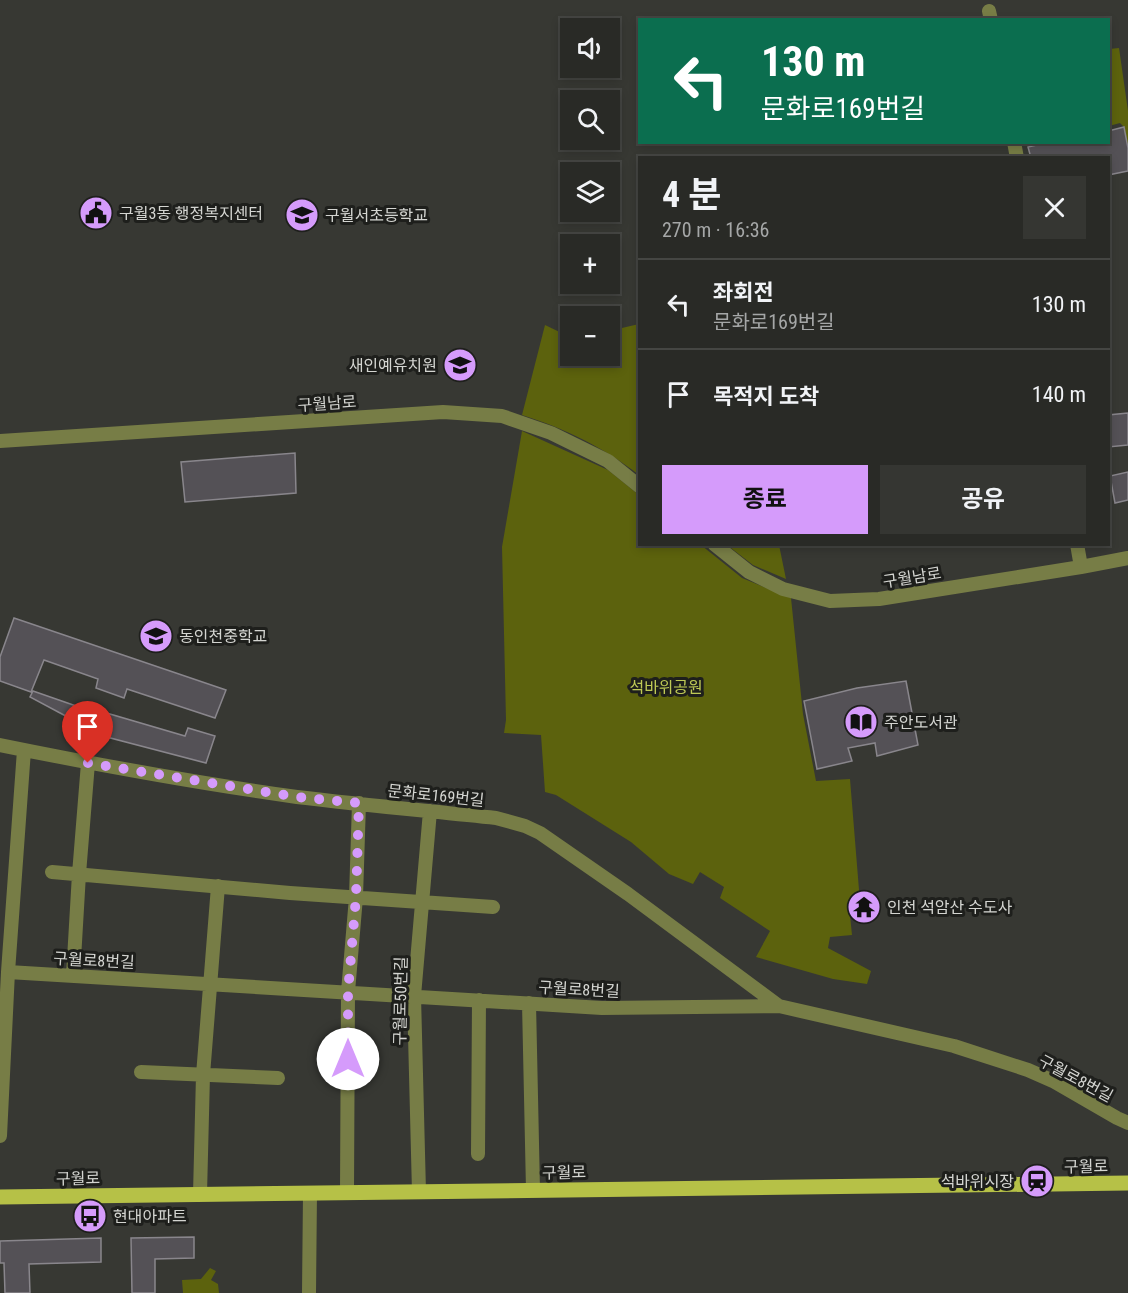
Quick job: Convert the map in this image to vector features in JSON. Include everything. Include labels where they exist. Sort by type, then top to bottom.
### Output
[{"type":"main road","name":"구월로","points":[[0,1197],[1128,1184]]},
{"type":"street","name":"구월남로","points":[[0,441],[443,412],[502,416],[551,433],[608,461],[638,485]]},
{"type":"street","name":"구월남로","points":[[716,546],[749,572],[783,589],[830,601],[879,599],[1128,558]]},
{"type":"street","points":[[1077,546],[1081,567]]},
{"type":"street","name":"문화로169번길","points":[[0,745],[88,763],[297,797],[496,818],[525,826],[540,833],[628,894],[779,1006]]},
{"type":"street","points":[[0,1136],[8,972],[24,750]]},
{"type":"street","points":[[73,975],[88,763]]},
{"type":"street","points":[[347,1192],[348,992],[356,897],[359,803]]},
{"type":"street","name":"구월로50번길","points":[[419,1192],[414,996],[430,811]]},
{"type":"street","points":[[52,872],[493,907]]},
{"type":"street","points":[[200,1194],[203,1075],[218,886]]},
{"type":"street","name":"구월로8번길","points":[[8,972],[602,1008],[779,1006],[954,1046],[1028,1070],[1053,1081],[1128,1123]]},
{"type":"street","points":[[478,1154],[479,1000]]},
{"type":"street","points":[[529,1003],[533,1190]]},
{"type":"street","points":[[141,1072],[278,1078]]},
{"type":"street","points":[[309,1293],[310,1193]]},
{"type":"green space","points":[[1119,48],[1128,111],[1128,148],[1124,127],[1120,123],[1110,126],[1110,49]]},
{"type":"green space","points":[[638,324],[638,474],[584,440],[522,415],[545,325],[560,332],[560,366],[620,366],[620,328]]},
{"type":"green space","name":"석바위공원","points":[[522,431],[608,470],[638,494],[638,546],[702,546],[742,578],[791,598],[803,714],[816,781],[850,779],[860,902],[849,905],[852,935],[830,937],[828,948],[871,971],[867,984],[833,979],[756,957],[770,931],[720,898],[724,887],[700,872],[693,884],[669,874],[631,842],[556,795],[545,792],[541,735],[504,733],[506,720],[502,547]]},
{"type":"green space","points":[[728,546],[779,546],[786,579],[753,565]]},
{"type":"green space","points":[[210,1268],[216,1271],[211,1280],[218,1284],[219,1293],[183,1293],[182,1280],[201,1279]]},
{"type":"building","points":[[1124,127],[1128,148],[1128,171],[1110,175],[1110,156],[1030,156],[1028,147],[1041,144],[1110,144],[1110,130]]},
{"type":"building","points":[[1128,413],[1128,445],[1110,447],[1110,415]]},
{"type":"building","points":[[295,453],[296,493],[185,502],[181,462]]},
{"type":"building","points":[[1128,472],[1128,500],[1115,503],[1110,476]]},
{"type":"building","points":[[14,618],[226,690],[215,718],[127,689],[124,698],[96,688],[98,679],[44,660],[31,692],[0,681],[0,657]]},
{"type":"building","name":"주안도서관","points":[[906,681],[918,745],[877,756],[875,743],[848,748],[852,761],[817,769],[804,701],[857,688]]},
{"type":"building","points":[[33,691],[102,715],[103,712],[185,736],[188,728],[215,736],[206,763],[95,734],[93,742],[71,735],[75,721],[30,697]]},
{"type":"building","points":[[194,1237],[194,1258],[155,1259],[155,1293],[132,1293],[131,1238]]},
{"type":"building","points":[[101,1238],[101,1262],[29,1264],[30,1293],[5,1293],[4,1263],[0,1263],[0,1241]]},
{"type":"place","name":"구월3동 행정복지센터","points":[[96,213]]},
{"type":"place","name":"구월서초등학교","points":[[302,215]]},
{"type":"place","name":"새인예유치원","points":[[460,365]]},
{"type":"place","name":"동인천중학교","points":[[156,636]]},
{"type":"place","name":"주안도서관","points":[[861,722]]},
{"type":"place","name":"인천 석암산 수도사","points":[[864,907]]},
{"type":"place","name":"석바위시장","points":[[1037,1181]]},
{"type":"place","name":"현대아파트","points":[[90,1216]]},
{"type":"route","points":[[88,763],[297,797],[359,803],[356,897],[348,992],[348,1059]]}]
